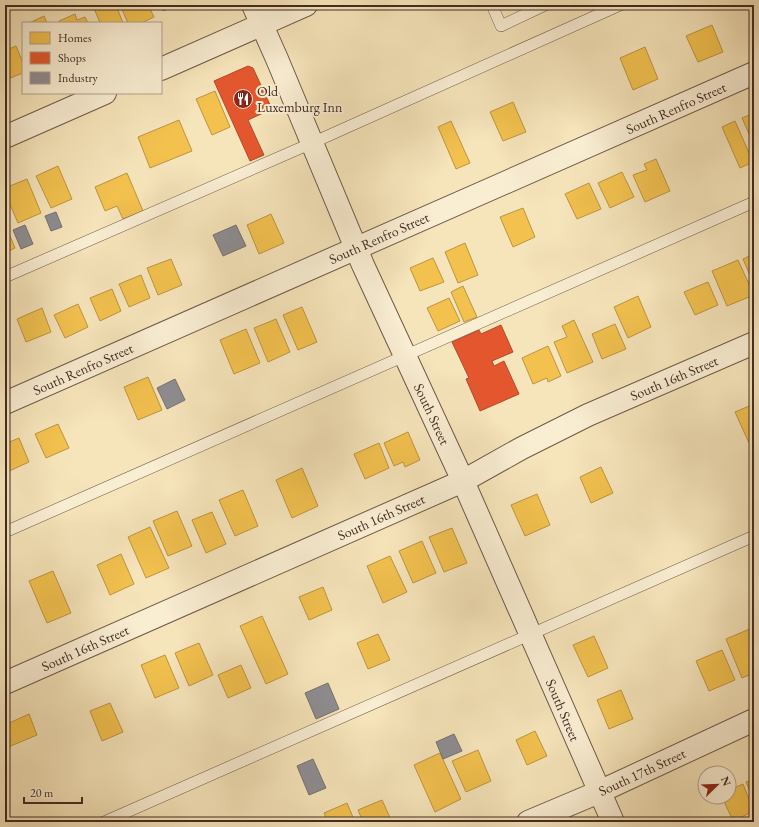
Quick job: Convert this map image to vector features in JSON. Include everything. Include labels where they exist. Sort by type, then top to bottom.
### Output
[{"type":"street","name":"South Street","points":[[254,5],[356,249],[463,481],[613,822]]},
{"type":"street","points":[[162,69],[306,5]]},
{"type":"street","name":"South Renfro Street","points":[[5,403],[754,73]]},
{"type":"street","points":[[5,137],[103,94]]},
{"type":"street","name":"South 16th Street","points":[[5,683],[463,481],[522,448],[588,416],[754,343]]},
{"type":"street","name":"South 17th Street","points":[[528,822],[599,792],[754,720]]},
{"type":"lane","points":[[492,5],[501,26],[545,5]]},
{"type":"lane","points":[[5,278],[620,5]]},
{"type":"lane","points":[[5,532],[754,202]]},
{"type":"lane","points":[[104,822],[754,536]]},
{"type":"building: Homes","points":[[101,5],[116,5],[123,22],[100,22],[94,8]]},
{"type":"building: Homes","points":[[120,5],[148,5],[154,17],[143,22],[128,22]]},
{"type":"building: Homes","points":[[161,5],[178,5],[163,11]]},
{"type":"building: Homes","points":[[75,14],[77,20],[85,17],[88,22],[59,22]]},
{"type":"building: Homes","points":[[44,16],[47,22],[31,22]]},
{"type":"building: Homes","points":[[712,25],[723,52],[698,62],[686,36]]},
{"type":"building: Homes","points":[[6,42],[9,49],[16,46],[22,61],[22,73],[5,80]]},
{"type":"building: Homes","points":[[645,47],[658,79],[633,90],[620,58]]},
{"type":"building: Homes","points":[[215,91],[230,127],[212,135],[196,99]]},
{"type":"building: Homes","points":[[513,102],[526,132],[503,141],[490,112]]},
{"type":"building: Homes","points":[[754,113],[754,145],[742,118]]},
{"type":"building: Homes","points":[[179,120],[192,151],[150,168],[138,137]]},
{"type":"building: Homes","points":[[451,121],[470,163],[456,169],[438,127]]},
{"type":"building: Homes","points":[[735,121],[753,162],[740,168],[722,127]]},
{"type":"building: Homes","points":[[656,159],[670,191],[645,202],[633,175],[647,170],[644,164]]},
{"type":"building: Homes","points":[[58,166],[72,199],[51,208],[36,176]]},
{"type":"building: Homes","points":[[622,172],[634,197],[610,208],[598,183]]},
{"type":"building: Homes","points":[[127,173],[143,211],[123,219],[117,206],[105,211],[95,187]]},
{"type":"building: Homes","points":[[27,179],[41,213],[18,223],[5,193],[5,188]]},
{"type":"building: Homes","points":[[589,183],[601,209],[577,219],[565,194]]},
{"type":"building: Homes","points":[[523,208],[535,237],[513,247],[500,217]]},
{"type":"building: Homes","points":[[271,214],[284,243],[259,254],[247,225]]},
{"type":"building: Homes","points":[[5,224],[15,248],[5,253]]},
{"type":"building: Homes","points":[[465,243],[478,275],[458,283],[445,252]]},
{"type":"building: Homes","points":[[754,254],[754,285],[743,259]]},
{"type":"building: Homes","points":[[433,258],[444,282],[420,291],[410,268]]},
{"type":"building: Homes","points":[[171,259],[182,285],[158,295],[147,268]]},
{"type":"building: Homes","points":[[738,260],[754,295],[727,306],[712,271]]},
{"type":"building: Homes","points":[[141,275],[150,298],[129,307],[119,284]]},
{"type":"building: Homes","points":[[708,282],[718,305],[695,315],[684,292]]},
{"type":"building: Homes","points":[[463,286],[477,317],[464,322],[451,292]]},
{"type":"building: Homes","points":[[112,289],[121,311],[100,321],[90,298]]},
{"type":"building: Homes","points":[[638,296],[651,327],[628,338],[614,307]]},
{"type":"building: Homes","points":[[449,298],[460,321],[438,331],[427,308]]},
{"type":"building: Homes","points":[[78,304],[88,327],[65,338],[54,315]]},
{"type":"building: Homes","points":[[302,307],[317,342],[298,350],[283,315]]},
{"type":"building: Homes","points":[[42,308],[51,332],[26,342],[17,319]]},
{"type":"building: Homes","points":[[276,319],[290,352],[268,362],[254,328]]},
{"type":"building: Homes","points":[[574,320],[593,362],[567,373],[554,342],[567,337],[562,326]]},
{"type":"building: Homes","points":[[615,324],[626,349],[602,359],[592,334]]},
{"type":"building: Homes","points":[[246,329],[260,363],[234,374],[220,340]]},
{"type":"building: Homes","points":[[548,346],[561,376],[548,382],[547,378],[533,384],[522,358]]},
{"type":"building: Homes","points":[[148,377],[162,410],[138,420],[124,387]]},
{"type":"building: Homes","points":[[754,404],[754,441],[749,443],[735,412]]},
{"type":"building: Homes","points":[[58,424],[69,448],[46,458],[35,434]]},
{"type":"building: Homes","points":[[408,432],[420,460],[405,467],[403,462],[394,466],[384,443]]},
{"type":"building: Homes","points":[[19,438],[29,462],[7,472],[5,468],[5,444]]},
{"type":"building: Homes","points":[[379,443],[389,468],[365,479],[354,454]]},
{"type":"building: Homes","points":[[601,467],[613,493],[591,503],[580,477]]},
{"type":"building: Homes","points":[[302,468],[318,506],[292,518],[276,480]]},
{"type":"building: Homes","points":[[243,490],[258,526],[235,536],[219,500]]},
{"type":"building: Homes","points":[[537,494],[550,525],[525,536],[511,505]]},
{"type":"building: Homes","points":[[177,511],[192,546],[168,556],[153,521]]},
{"type":"building: Homes","points":[[212,512],[226,544],[206,553],[192,520]]},
{"type":"building: Homes","points":[[150,527],[169,568],[146,578],[128,537]]},
{"type":"building: Homes","points":[[452,528],[467,563],[444,572],[429,537]]},
{"type":"building: Homes","points":[[422,541],[436,573],[413,583],[399,551]]},
{"type":"building: Homes","points":[[121,554],[134,584],[110,595],[97,565]]},
{"type":"building: Homes","points":[[390,556],[407,592],[383,603],[367,566]]},
{"type":"building: Homes","points":[[53,571],[71,613],[47,623],[29,581]]},
{"type":"building: Homes","points":[[323,587],[332,610],[309,620],[299,597]]},
{"type":"building: Homes","points":[[262,616],[288,674],[266,684],[240,626]]},
{"type":"building: Homes","points":[[752,628],[754,633],[754,673],[742,678],[726,639]]},
{"type":"building: Homes","points":[[378,634],[390,660],[368,669],[357,643]]},
{"type":"building: Homes","points":[[594,636],[608,668],[588,677],[573,645]]},
{"type":"building: Homes","points":[[199,643],[213,675],[189,686],[175,653]]},
{"type":"building: Homes","points":[[722,650],[735,680],[709,691],[696,661]]},
{"type":"building: Homes","points":[[165,655],[179,688],[155,698],[141,665]]},
{"type":"building: Homes","points":[[241,665],[251,688],[228,698],[218,675]]},
{"type":"building: Homes","points":[[621,690],[633,719],[609,729],[597,700]]},
{"type":"building: Homes","points":[[110,703],[123,732],[102,741],[90,711]]},
{"type":"building: Homes","points":[[29,714],[37,735],[6,748],[5,725]]},
{"type":"building: Homes","points":[[535,731],[547,756],[527,765],[516,740]]},
{"type":"building: Homes","points":[[478,750],[491,781],[466,792],[452,761]]},
{"type":"building: Homes","points":[[440,753],[461,799],[435,812],[414,765]]},
{"type":"building: Homes","points":[[754,779],[754,801],[746,782]]},
{"type":"building: Homes","points":[[743,784],[754,811],[733,821],[726,805],[737,805],[737,787]]},
{"type":"building: Homes","points":[[382,800],[392,822],[363,822],[358,810]]},
{"type":"building: Homes","points":[[347,803],[355,822],[328,822],[324,813]]},
{"type":"building: Shops","points":[[248,66],[253,68],[272,109],[248,120],[264,155],[250,161],[214,81]]},
{"type":"building: Shops","points":[[501,325],[513,352],[492,361],[494,366],[504,361],[519,394],[480,411],[466,379],[469,378],[452,342],[479,330],[481,334]]},
{"type":"building: Industry","points":[[56,212],[62,227],[51,231],[45,216]]},
{"type":"building: Industry","points":[[25,225],[33,244],[21,249],[13,230]]},
{"type":"building: Industry","points":[[236,225],[246,246],[223,256],[213,235]]},
{"type":"building: Industry","points":[[175,379],[185,400],[167,409],[157,388]]},
{"type":"building: Industry","points":[[328,683],[339,709],[316,719],[305,693]]},
{"type":"building: Industry","points":[[454,734],[462,751],[443,759],[436,742]]},
{"type":"building: Industry","points":[[313,759],[326,788],[309,795],[297,766]]},
{"type":"place","name":"Old Luxemburg Inn","points":[[243,99]]}]
